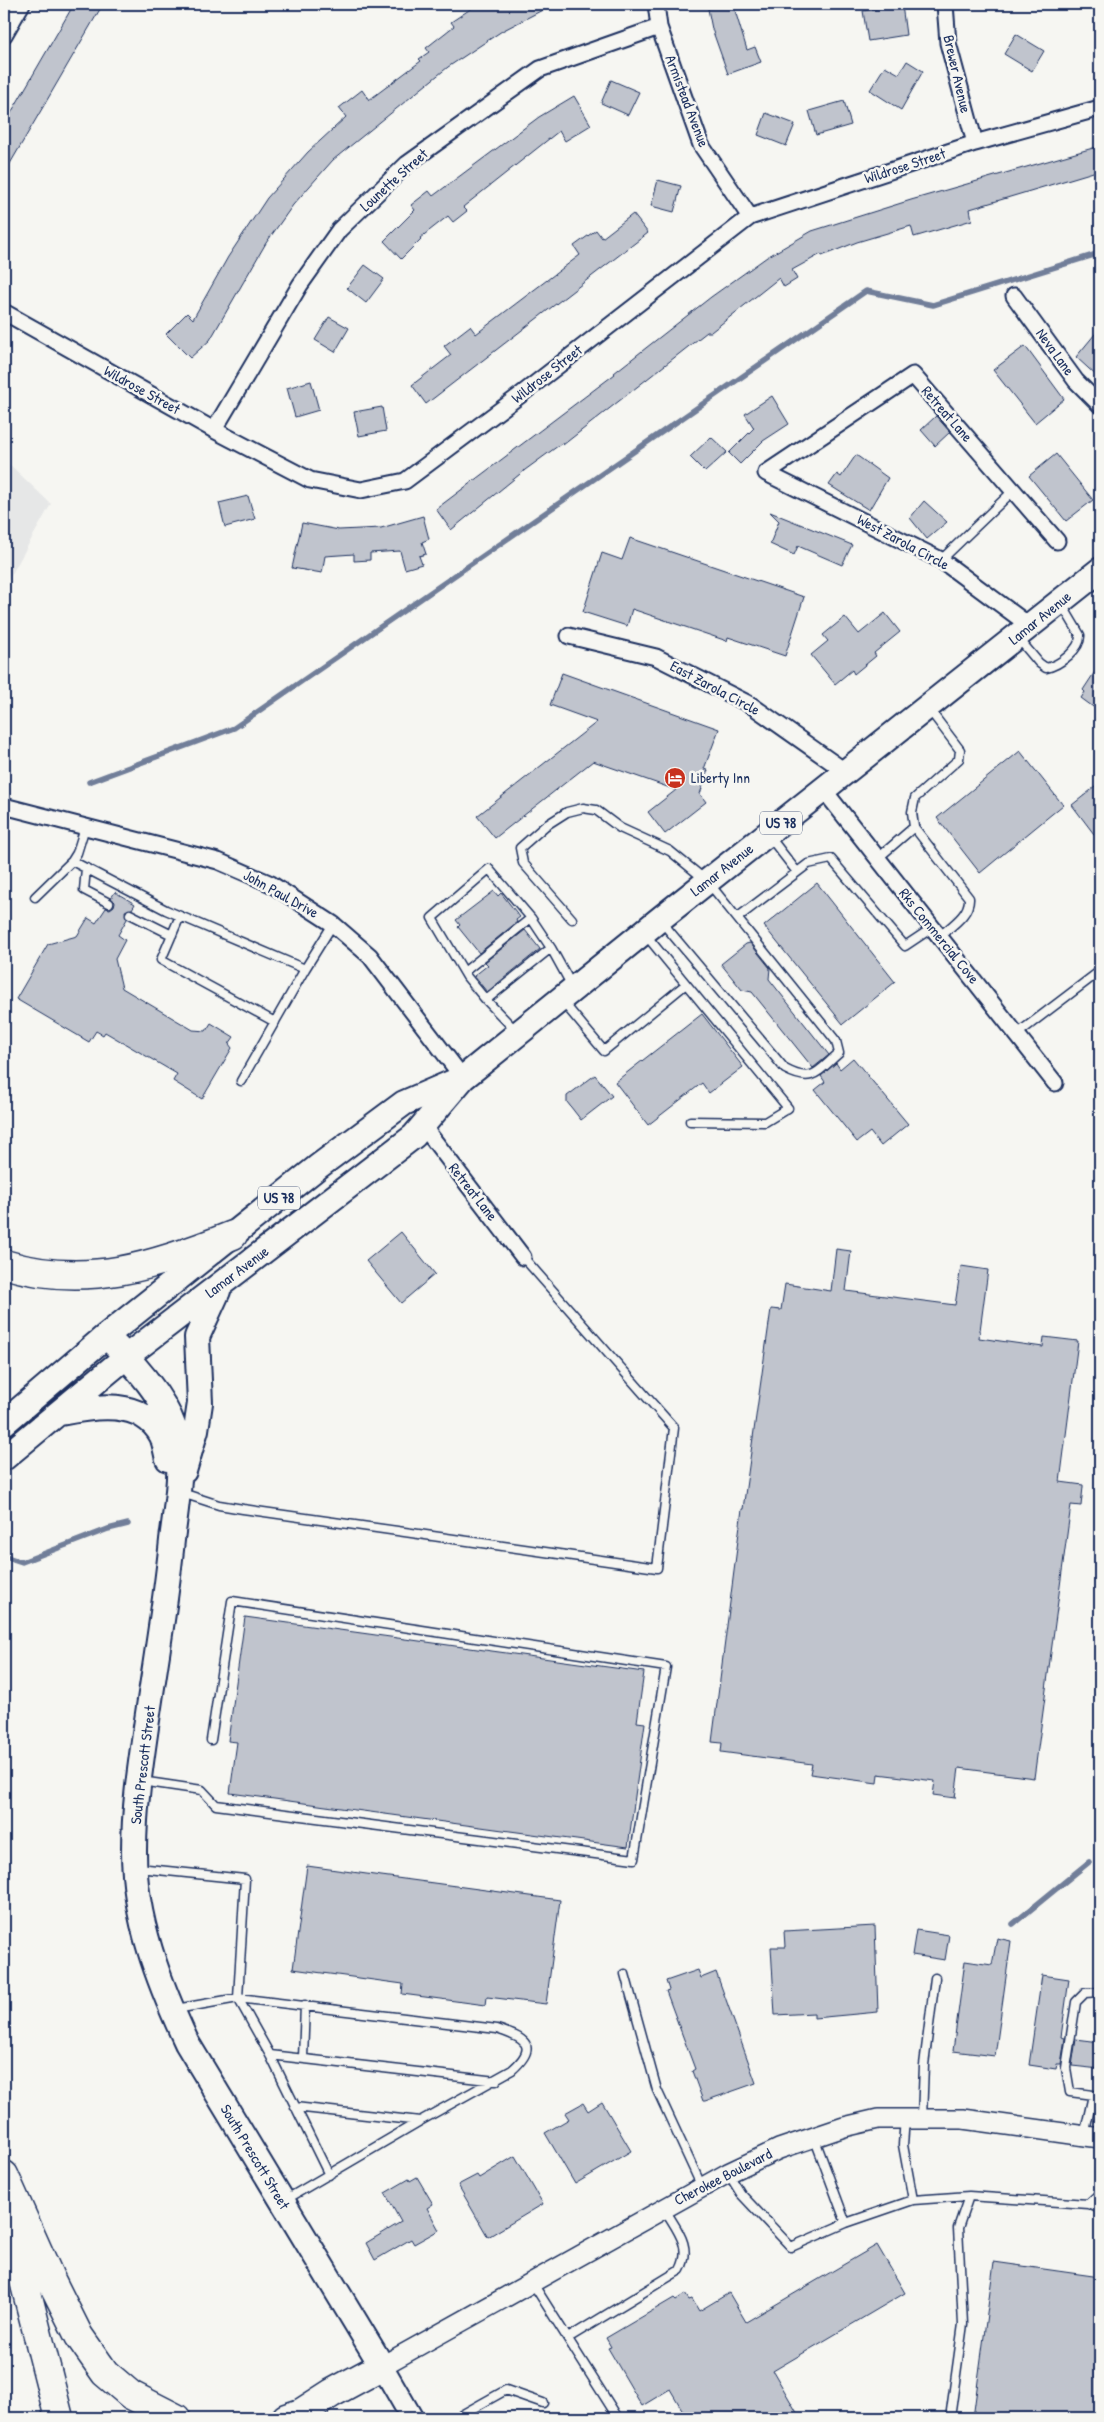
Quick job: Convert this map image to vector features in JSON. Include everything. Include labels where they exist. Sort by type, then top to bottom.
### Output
[{"type":"highway","points":[[4,1264],[54,1276],[93,1276],[156,1262],[193,1251],[233,1235]]},
{"type":"highway","points":[[4,2175],[75,2327],[105,2373],[131,2395],[176,2418]]},
{"type":"highway","points":[[4,2204],[59,2418]]},
{"type":"highway","points":[[286,2418],[301,2413],[332,2393],[382,2366]]},
{"type":"highway","points":[[319,2418],[344,2400],[382,2366]]},
{"type":"main road","name":"Lamar Avenue","points":[[4,1458],[127,1356],[414,1136],[463,1078],[651,926],[1100,570]]},
{"type":"main road","name":"Lamar Avenue","points":[[4,1423],[106,1336],[319,1166],[404,1103],[463,1078]]},
{"type":"main road","points":[[178,1491],[196,1430],[200,1403],[197,1337],[221,1284]]},
{"type":"main road","name":"South Prescott Street","points":[[106,1336],[127,1356],[161,1403],[176,1437],[179,1462],[178,1491],[170,1561],[139,1780],[134,1844],[140,1904],[150,1951],[172,2010],[187,2043],[382,2366]]},
{"type":"main road","points":[[58,1413],[90,1406],[114,1406],[130,1410],[147,1419],[162,1436],[178,1491]]},
{"type":"main road","points":[[382,2366],[412,2418]]},
{"type":"street","points":[[4,35],[22,4]]},
{"type":"street","name":"Armistead Avenue","points":[[656,4],[659,27],[701,145],[750,217]]},
{"type":"street","name":"Brewer Avenue","points":[[945,4],[948,43],[975,143]]},
{"type":"street","name":"Lounette Street","points":[[214,430],[300,285],[339,230],[407,164],[540,69],[659,27]]},
{"type":"street","name":"Wildrose Street","points":[[4,312],[214,430],[310,480],[361,490],[405,481],[750,217],[975,143],[1100,108]]},
{"type":"street","name":"Neva Lane","points":[[1014,296],[1076,381],[1100,405]]},
{"type":"street","name":"Retreat Lane","points":[[766,473],[913,375],[1057,541]]},
{"type":"street","name":"West Zarola Circle","points":[[766,473],[941,560],[1024,631]]},
{"type":"street","name":"East Zarola Circle","points":[[569,636],[656,657],[751,705],[846,772]]},
{"type":"street","name":"Rks Commercial Cove","points":[[824,789],[877,859],[1055,1083]]},
{"type":"street","name":"John Paul Drive","points":[[4,806],[218,861],[271,884],[333,924],[370,956],[463,1078]]},
{"type":"street","name":"Retreat Lane","points":[[422,1126],[523,1258]]},
{"type":"street","name":"Cherokee Boulevard","points":[[382,2366],[728,2173],[779,2148],[844,2127],[878,2119],[963,2119],[1092,2137]]},
{"type":"lane","points":[[941,560],[1014,490]]},
{"type":"lane","points":[[1024,631],[1039,663],[1046,668],[1052,667],[1078,648],[1080,635],[1060,601]]},
{"type":"lane","points":[[737,918],[808,864],[831,860],[905,946],[935,932],[964,914],[969,906],[969,898],[914,827],[912,812],[915,798],[959,759],[960,750],[928,708]]},
{"type":"lane","points":[[572,919],[523,863],[520,848],[544,826],[566,812],[583,808],[596,810],[620,828],[670,851],[708,882],[836,1041],[839,1053],[813,1075],[800,1077],[785,1069],[651,926]]},
{"type":"lane","points":[[35,897],[72,861],[85,827]]},
{"type":"lane","points":[[877,859],[914,827]]},
{"type":"lane","points":[[767,834],[797,872]]},
{"type":"lane","points":[[72,861],[180,916],[305,969]]},
{"type":"lane","points":[[86,868],[84,890],[108,903]]},
{"type":"lane","points":[[519,1033],[486,1000],[464,972],[432,918],[489,869],[531,918],[551,948],[567,994],[604,1051],[686,984]]},
{"type":"lane","points":[[130,914],[172,935]]},
{"type":"lane","points":[[180,916],[161,960],[275,1022]]},
{"type":"lane","points":[[464,972],[531,918]]},
{"type":"lane","points":[[241,1082],[305,969],[333,924]]},
{"type":"lane","points":[[651,926],[686,984],[788,1108],[765,1122],[690,1121]]},
{"type":"lane","points":[[507,938],[514,944]]},
{"type":"lane","points":[[486,1000],[529,962],[551,948]]},
{"type":"lane","points":[[487,953],[494,960]]},
{"type":"lane","points":[[1016,1034],[1100,971]]},
{"type":"lane","points":[[178,1491],[219,1505],[243,1509],[657,1568],[674,1428],[523,1258]]},
{"type":"lane","points":[[139,1780],[202,1790],[216,1805],[634,1859],[666,1667],[232,1601],[211,1740]]},
{"type":"lane","points":[[136,1868],[245,1879],[238,1998],[270,2055],[329,2175]]},
{"type":"lane","points":[[625,1974],[657,2090],[702,2187]]},
{"type":"lane","points":[[913,2200],[903,2145],[914,2118],[924,2066],[935,1978]]},
{"type":"lane","points":[[1092,2137],[1096,2096],[1070,2092],[1066,2068],[1076,2002],[1085,1994],[1100,1992]]},
{"type":"lane","points":[[172,2010],[238,1998],[497,2029],[517,2036],[524,2041],[527,2050],[525,2059],[496,2081],[420,2121],[282,2202]]},
{"type":"lane","points":[[303,2058],[305,2005]]},
{"type":"lane","points":[[270,2055],[496,2081]]},
{"type":"lane","points":[[295,2106],[420,2121]]},
{"type":"lane","points":[[814,2137],[846,2223]]},
{"type":"lane","points":[[728,2173],[741,2194],[791,2246],[846,2223],[913,2200],[969,2196],[1088,2204],[1100,2209]]},
{"type":"lane","points":[[1088,2204],[1100,2193]]},
{"type":"lane","points":[[950,2418],[963,2324],[958,2228],[969,2196]]},
{"type":"lane","points":[[568,2338],[680,2270],[685,2260],[686,2252],[683,2242],[664,2208]]},
{"type":"lane","points":[[532,2282],[618,2418]]},
{"type":"lane","points":[[456,2418],[506,2390],[543,2404]]},
{"type":"shaded area","points":[[4,459],[51,504],[4,588]]},
{"type":"building","points":[[74,4],[103,4],[4,174],[4,125]]},
{"type":"building","points":[[478,4],[554,4],[502,31],[448,67],[333,160],[293,205],[266,243],[210,340],[190,358],[166,334],[187,313],[193,319],[228,257],[267,198],[308,152],[346,117],[339,108],[362,90],[369,100],[421,61],[419,59],[429,52],[426,48],[454,26],[451,22]]},
{"type":"building","points":[[707,4],[733,4],[747,50],[755,47],[761,62],[728,74],[712,29]]},
{"type":"building","points":[[902,5],[906,35],[868,41],[863,11]]},
{"type":"building","points":[[1016,34],[1044,51],[1032,71],[1004,54]]},
{"type":"building","points":[[907,61],[923,71],[901,110],[870,90],[885,66],[899,74]]},
{"type":"building","points":[[611,80],[639,92],[628,115],[601,103]]},
{"type":"building","points":[[574,96],[591,125],[565,141],[559,131],[463,207],[467,211],[453,222],[448,216],[420,238],[401,259],[384,241],[415,210],[411,205],[429,191],[433,196],[539,117]]},
{"type":"building","points":[[844,101],[851,125],[816,135],[809,111]]},
{"type":"building","points":[[766,113],[795,124],[786,146],[758,135]]},
{"type":"building","points":[[1100,146],[1100,170],[970,209],[972,220],[914,237],[911,226],[857,242],[822,256],[821,254],[792,270],[797,279],[784,287],[779,278],[563,445],[562,443],[525,470],[451,530],[436,509],[615,374],[711,297],[767,257],[812,231],[911,200]]},
{"type":"building","points":[[658,180],[681,186],[674,212],[651,206]]},
{"type":"building","points":[[633,214],[648,233],[426,404],[412,385],[451,355],[444,346],[470,326],[476,334],[580,255],[574,246],[596,230],[602,238]]},
{"type":"building","points":[[365,265],[384,279],[366,303],[347,288]]},
{"type":"building","points":[[329,317],[349,328],[335,352],[315,340]]},
{"type":"building","points":[[1100,328],[1100,379],[1076,357]]},
{"type":"building","points":[[1025,346],[1064,399],[1035,423],[993,370]]},
{"type":"building","points":[[311,381],[319,410],[295,417],[287,388]]},
{"type":"building","points":[[772,396],[789,424],[763,441],[740,464],[729,453],[754,428],[745,414]]},
{"type":"building","points":[[382,407],[386,431],[359,436],[354,412]]},
{"type":"building","points":[[936,416],[950,432],[935,446],[921,430]]},
{"type":"building","points":[[711,437],[727,452],[705,472],[690,457]]},
{"type":"building","points":[[1056,454],[1093,500],[1066,521],[1029,476]]},
{"type":"building","points":[[856,455],[888,478],[869,510],[829,485],[837,474],[841,477]]},
{"type":"building","points":[[248,496],[255,519],[225,527],[219,503]]},
{"type":"building","points":[[924,501],[947,522],[927,539],[910,518]]},
{"type":"building","points":[[770,512],[852,545],[842,565],[798,546],[794,555],[770,544],[779,521]]},
{"type":"building","points":[[423,516],[429,539],[422,542],[426,554],[419,556],[422,564],[405,569],[400,551],[370,553],[370,560],[354,561],[354,554],[325,556],[322,573],[292,568],[302,523],[339,530],[381,528]]},
{"type":"building","points":[[630,538],[804,597],[785,656],[728,637],[727,641],[632,609],[627,626],[583,612],[602,553],[622,560]]},
{"type":"building","points":[[885,613],[900,632],[874,653],[876,656],[854,674],[852,670],[835,684],[811,655],[828,641],[823,635],[845,617],[859,634]]},
{"type":"building","points":[[1100,664],[1100,712],[1081,698],[1085,692],[1083,690]]},
{"type":"building","points":[[562,673],[719,729],[704,769],[708,770],[700,794],[706,802],[665,834],[648,812],[676,790],[593,761],[495,838],[477,816],[597,722],[550,705]]},
{"type":"building","points":[[1020,751],[1063,805],[980,873],[937,818]]},
{"type":"building","points":[[1100,783],[1100,842],[1072,805]]},
{"type":"building","points":[[817,883],[895,982],[843,1024],[764,926]]},
{"type":"building","points":[[494,891],[498,896],[501,893],[520,917],[516,920],[517,922],[479,953],[458,927],[460,925],[456,920]]},
{"type":"building","points":[[115,892],[135,904],[132,909],[125,911],[127,919],[118,935],[125,940],[115,959],[122,988],[193,1030],[206,1031],[211,1023],[234,1037],[229,1044],[232,1048],[202,1099],[173,1081],[177,1074],[105,1032],[103,1035],[96,1031],[89,1042],[16,999],[48,944],[77,936],[88,918],[96,923],[106,908],[110,909],[114,906],[115,902],[111,898]]},
{"type":"building","points":[[525,930],[540,949],[487,992],[474,976],[488,965],[485,962]]},
{"type":"building","points":[[750,943],[770,968],[769,979],[829,1055],[813,1068],[752,992],[742,990],[721,964],[746,944]]},
{"type":"building","points":[[702,1014],[743,1067],[709,1093],[702,1083],[648,1125],[615,1082]]},
{"type":"building","points":[[853,1058],[908,1124],[881,1146],[870,1132],[857,1142],[815,1090],[825,1082],[821,1076],[836,1063],[840,1069]]},
{"type":"building","points":[[595,1075],[612,1096],[581,1120],[567,1102],[567,1096]]},
{"type":"building","points":[[401,1232],[435,1274],[401,1303],[366,1261]]},
{"type":"building","points":[[836,1249],[851,1251],[846,1291],[955,1305],[961,1266],[988,1270],[979,1338],[1043,1347],[1044,1337],[1078,1341],[1060,1482],[1083,1485],[1083,1487],[1081,1506],[1071,1505],[1034,1778],[959,1768],[955,1798],[933,1795],[935,1781],[878,1774],[877,1783],[810,1774],[812,1764],[721,1752],[722,1743],[712,1742],[742,1509],[771,1309],[781,1310],[785,1284],[831,1291]]},
{"type":"building","points":[[245,1617],[644,1672],[637,1722],[645,1723],[628,1847],[230,1793],[237,1742],[228,1741]]},
{"type":"building","points":[[307,1866],[560,1900],[546,2004],[487,1997],[486,2005],[402,1994],[403,1984],[293,1969]]},
{"type":"building","points":[[875,1926],[878,2012],[814,2018],[814,2013],[775,2015],[771,1947],[785,1947],[784,1931]]},
{"type":"building","points":[[916,1930],[949,1935],[945,1960],[912,1955]]},
{"type":"building","points":[[997,1938],[1011,1941],[995,2056],[953,2051],[965,1961],[992,1965]]},
{"type":"building","points":[[698,1970],[701,1978],[716,1972],[756,2083],[705,2101],[703,2101],[692,2071],[695,2069],[666,1991],[669,1990],[666,1981]]},
{"type":"building","points":[[1042,1975],[1069,1979],[1061,2037],[1065,2038],[1061,2064],[1057,2064],[1056,2069],[1029,2065]]},
{"type":"building","points":[[1076,2039],[1100,2042],[1100,2069],[1072,2066]]},
{"type":"building","points":[[602,2102],[631,2151],[575,2184],[545,2133],[569,2119],[565,2113],[583,2103],[588,2111]]},
{"type":"building","points":[[515,2156],[543,2204],[488,2237],[458,2185],[477,2175],[479,2178]]},
{"type":"building","points":[[417,2177],[433,2204],[427,2208],[439,2230],[414,2244],[411,2239],[375,2260],[366,2243],[401,2222],[385,2193],[409,2179],[410,2181]]},
{"type":"building","points":[[877,2245],[905,2293],[773,2371],[800,2418],[687,2418],[670,2389],[642,2406],[608,2348],[611,2347],[606,2338],[674,2298],[676,2300],[685,2294],[689,2300],[692,2299],[699,2311],[729,2293],[746,2322]]},
{"type":"building","points":[[994,2262],[1100,2277],[1100,2418],[973,2418]]},
{"type":"waterway","points":[[89,782],[234,728],[866,291],[933,305],[1100,253]]},
{"type":"waterway","points":[[4,1556],[22,1562],[108,1529],[128,1524]]},
{"type":"waterway","points":[[1013,1924],[1089,1862]]},
{"type":"place","name":"Liberty Inn","points":[[675,778]]}]
